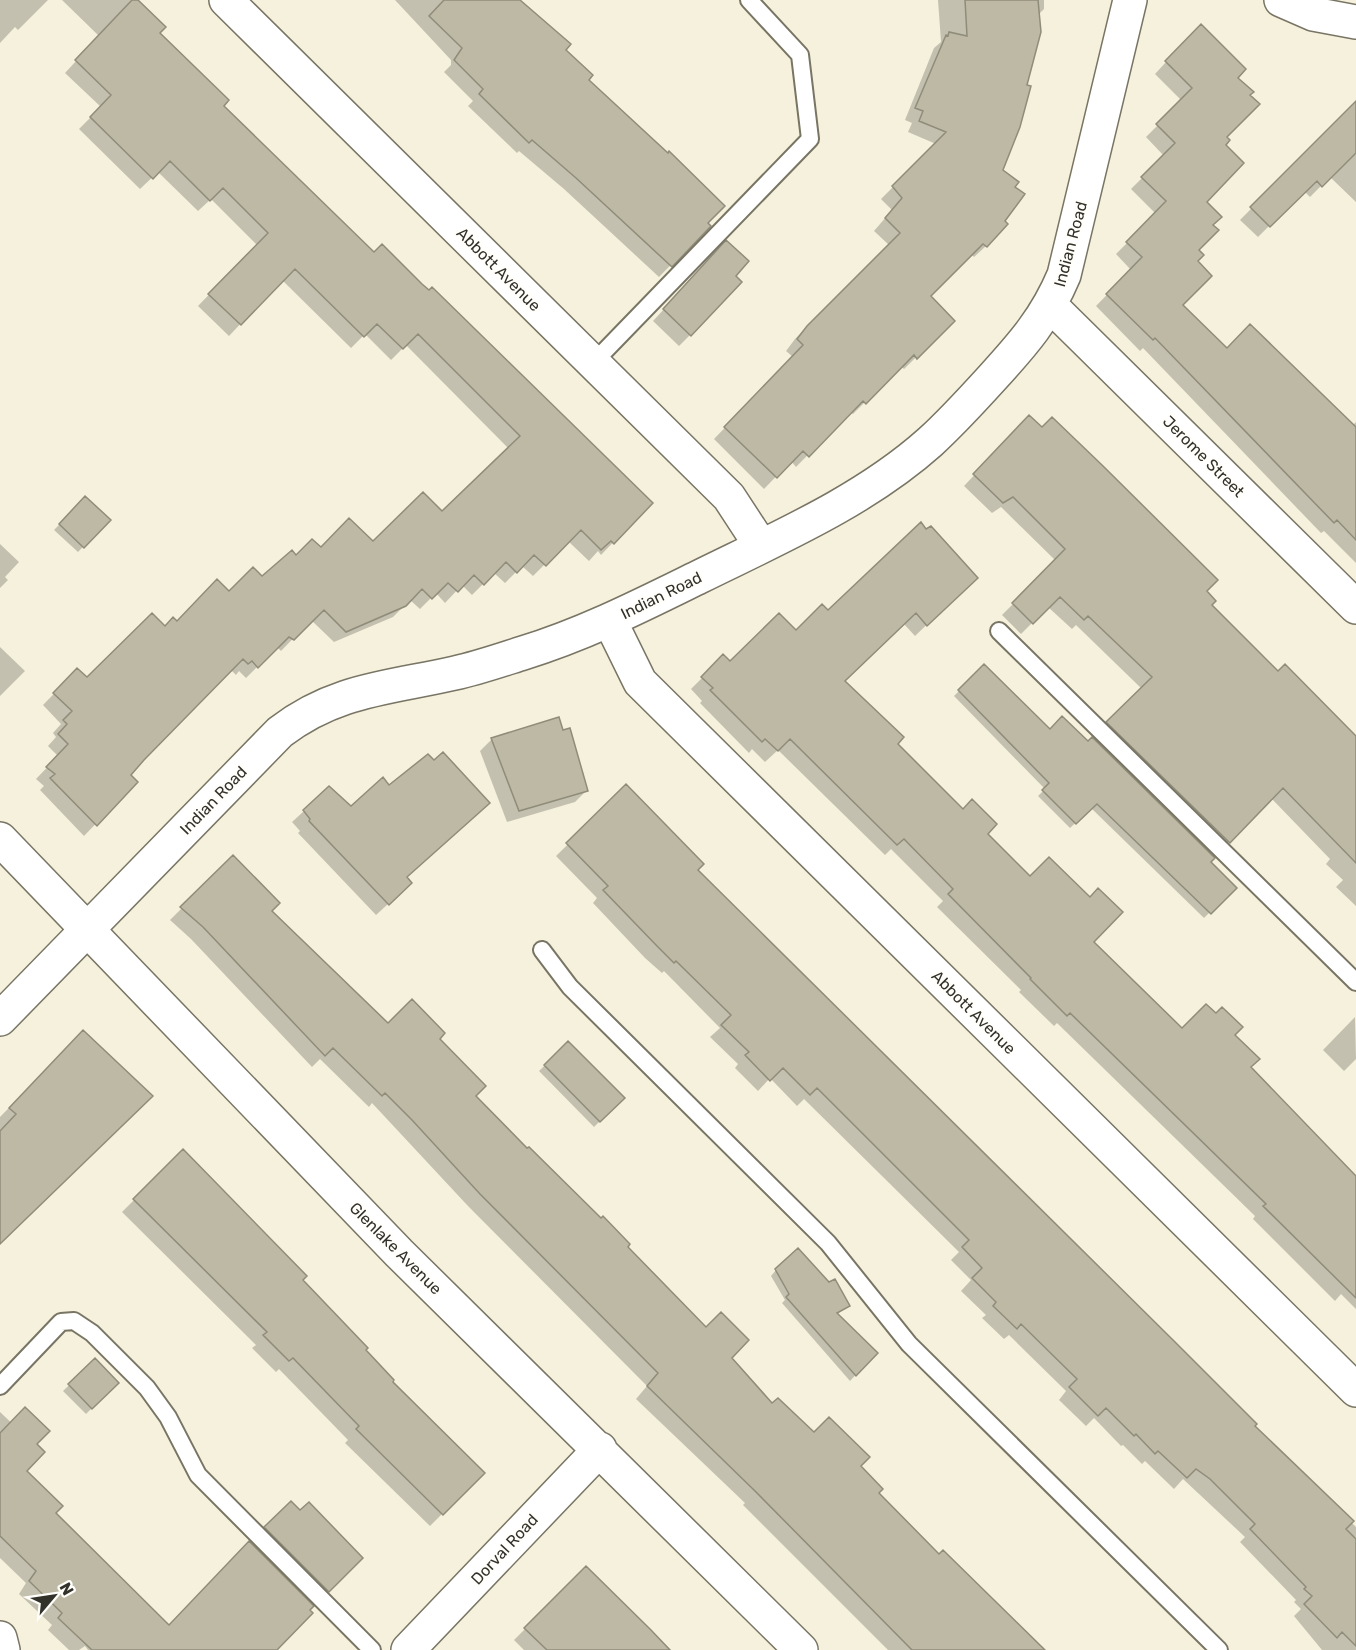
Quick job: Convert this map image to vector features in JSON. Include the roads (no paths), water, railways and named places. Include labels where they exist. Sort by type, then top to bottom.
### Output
[{"type":"street","name":"Abbott Avenue","points":[[226,0],[729,496],[761,546]]},
{"type":"street","name":"Indian Road","points":[[0,1018],[280,732],[304,713],[369,688],[456,673],[542,647],[610,621],[761,546],[845,501],[889,473],[929,443],[1025,342],[1051,306],[1064,275],[1130,0]]},
{"type":"street","points":[[1281,0],[1316,7],[1356,22]]},
{"type":"street","name":"Jerome Street","points":[[1051,306],[1356,607]]},
{"type":"street","name":"Abbott Avenue","points":[[610,621],[640,682],[1356,1390]]},
{"type":"street","name":"Glenlake Avenue","points":[[0,839],[399,1253],[600,1449],[789,1646]]},
{"type":"street","name":"Dorval Road","points":[[408,1650],[600,1449]]},
{"type":"street","points":[[0,1638],[3,1650]]},
{"type":"lane","points":[[594,362],[810,139],[800,55],[750,0]]},
{"type":"lane","points":[[999,631],[1356,982]]},
{"type":"lane","points":[[542,950],[570,987],[828,1243],[909,1344],[1219,1650]]},
{"type":"lane","points":[[0,1386],[61,1322],[74,1321],[92,1333],[147,1388],[168,1417],[198,1475],[372,1650]]}]
